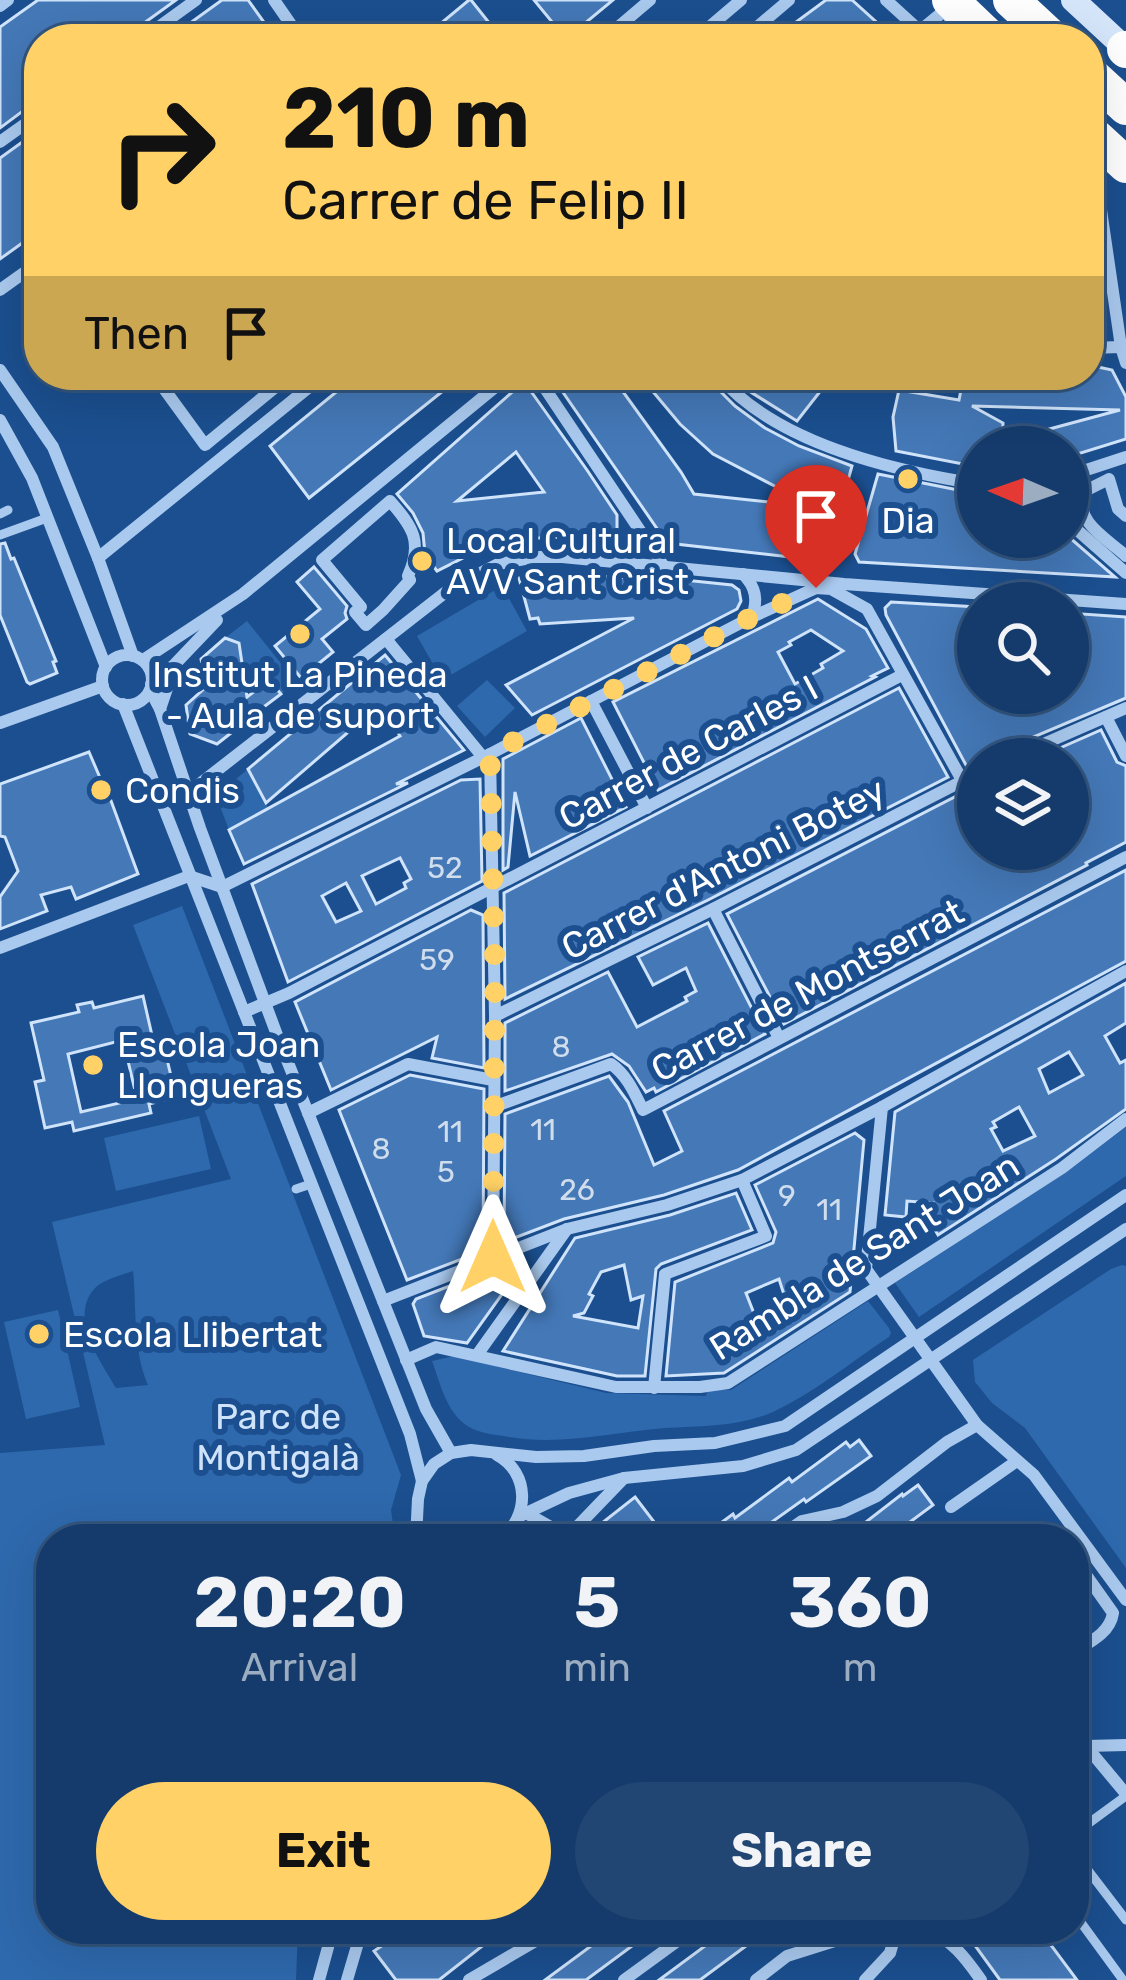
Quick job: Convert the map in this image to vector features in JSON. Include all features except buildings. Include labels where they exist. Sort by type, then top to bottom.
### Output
[{"type":"highway","points":[[1011,0],[1037,24]]},
{"type":"street","points":[[0,6],[8,0]]},
{"type":"street","points":[[163,24],[196,0]]},
{"type":"street","points":[[622,24],[650,0]]},
{"type":"street","points":[[712,24],[742,0]]},
{"type":"street","points":[[761,24],[789,0]]},
{"type":"street","points":[[886,0],[906,24]]},
{"type":"street","points":[[1073,0],[1101,24]]},
{"type":"street","points":[[1084,0],[1124,43]]},
{"type":"street","points":[[1104,184],[1126,363]]},
{"type":"street","points":[[1104,348],[1121,347]]},
{"type":"street","points":[[0,370],[52,447],[138,658],[152,674],[150,687],[188,794],[308,1113],[426,1409],[452,1454]]},
{"type":"street","points":[[165,390],[205,446],[272,390]]},
{"type":"street","points":[[98,558],[305,390]]},
{"type":"street","points":[[0,421],[32,478],[106,667],[103,686],[110,698],[123,704],[138,702],[244,594],[492,390]]},
{"type":"street","points":[[546,390],[663,565]]},
{"type":"street","points":[[731,390],[758,411],[820,443],[957,481]]},
{"type":"street","points":[[1089,469],[1126,457]]},
{"type":"street","points":[[1126,516],[1118,508],[1109,478],[1083,492],[1082,515],[1126,556]]},
{"type":"street","points":[[390,501],[416,537],[410,580],[366,625],[355,612],[361,607],[322,560],[390,501]]},
{"type":"street","points":[[614,561],[642,533]]},
{"type":"street","points":[[1089,540],[1126,573]]},
{"type":"street","points":[[188,794],[451,588],[498,564],[536,557],[614,561],[1126,604]]},
{"type":"street","points":[[743,574],[755,595],[752,617]]},
{"type":"street","points":[[882,586],[871,592],[867,609],[957,771]]},
{"type":"street","points":[[0,947],[189,876],[222,887],[816,588],[831,589],[867,609]]},
{"type":"street","points":[[106,667],[118,657],[138,658],[244,594]]},
{"type":"street","points":[[386,639],[486,755],[494,886],[493,1257]]},
{"type":"street","points":[[160,709],[175,664]]},
{"type":"street","name":"Carrer de Carles I","points":[[244,1012],[902,675]]},
{"type":"street","points":[[0,723],[103,686]]},
{"type":"street","points":[[591,701],[647,808]]},
{"type":"street","points":[[123,704],[412,1440],[422,1481]]},
{"type":"street","points":[[1056,738],[1126,708]]},
{"type":"street","points":[[1106,716],[1126,756]]},
{"type":"street","name":"Carrer d'Antoni Botey","points":[[495,1016],[957,783]]},
{"type":"street","name":"Carrer de Montserrat","points":[[493,1107],[611,1064],[643,1110],[1126,857]]},
{"type":"street","points":[[713,909],[779,1039]]},
{"type":"street","points":[[383,1301],[567,1229],[667,1205],[742,1180],[1126,971]]},
{"type":"street","points":[[308,1113],[408,1064],[494,1080]]},
{"type":"street","points":[[882,1107],[866,1269],[977,1425],[1034,1475],[1070,1524]]},
{"type":"street","name":"Rambla de Sant Joan","points":[[406,1360],[436,1347],[616,1387],[700,1388],[728,1383],[1062,1168],[1126,1119]]},
{"type":"street","points":[[654,1388],[665,1274],[766,1236],[742,1180]]},
{"type":"street","points":[[418,1524],[422,1481],[434,1464],[452,1454],[471,1450],[584,1456],[715,1443],[785,1426],[1126,1196]]},
{"type":"street","points":[[477,1355],[567,1229]]},
{"type":"street","points":[[515,1524],[523,1514],[569,1493],[624,1478],[743,1466],[796,1450],[1126,1229]]},
{"type":"street","points":[[798,1524],[843,1512],[877,1496],[977,1425]]},
{"type":"street","points":[[490,1451],[515,1469],[524,1492],[523,1514]]},
{"type":"street","points":[[951,1507],[1017,1461]]},
{"type":"street","points":[[580,1524],[624,1478]]},
{"type":"street","points":[[523,1514],[544,1524]]},
{"type":"street","points":[[1089,1550],[1126,1600]]},
{"type":"street","points":[[1089,1580],[1112,1613],[1106,1631],[1089,1642]]},
{"type":"street","points":[[1089,1743],[1126,1745]]},
{"type":"street","points":[[1089,1752],[1126,1795]]},
{"type":"street","points":[[319,1980],[329,1944]]},
{"type":"street","points":[[347,1980],[358,1944]]},
{"type":"street","points":[[469,1980],[530,1944]]},
{"type":"street","points":[[624,1980],[673,1944]]},
{"type":"street","points":[[756,1980],[787,1955],[824,1944]]},
{"type":"street","points":[[866,1980],[893,1944]]},
{"type":"street","points":[[952,1944],[981,1980]]},
{"type":"lane","points":[[0,535],[46,518]]},
{"type":"lane","points":[[296,1190],[311,1184]]},
{"type":"lane","points":[[1089,1823],[1126,1795]]},
{"type":"lane","points":[[1089,1872],[1126,1920]]},
{"type":"lane","points":[[1089,1933],[1124,1980]]},
{"type":"green space","points":[[502,586],[527,631],[442,680],[417,636]]},
{"type":"green space","points":[[247,621],[296,682],[281,694],[269,680],[255,691],[246,688],[239,644],[225,638]]},
{"type":"green space","points":[[487,680],[515,708],[485,737],[457,706]]},
{"type":"green space","points":[[248,769],[268,808],[229,830],[216,796]]},
{"type":"green space","name":"Parc de Montigalà","points":[[182,906],[401,1475],[391,1510],[393,1524],[36,1524],[36,1944],[297,1944],[296,1980],[0,1980],[0,1453],[105,1445],[52,1222],[231,1179],[133,925]],"holes":[[[133,1271],[137,1342],[148,1385],[116,1388],[95,1352],[85,1311],[96,1287]]]},
{"type":"green space","points":[[199,1116],[211,1169],[116,1191],[104,1138]]},
{"type":"green space","points":[[1126,1127],[1126,1176],[919,1317],[895,1283],[1065,1173]]},
{"type":"green space","points":[[1126,1266],[1126,1568],[1025,1428],[992,1403],[975,1382],[973,1360]]},
{"type":"green space","points":[[868,1301],[889,1328],[889,1337],[788,1404],[733,1423],[568,1439],[486,1433],[457,1417],[432,1361],[454,1356],[606,1393],[706,1396],[708,1389],[731,1390]]},
{"type":"green space","points":[[58,1310],[80,1407],[26,1419],[4,1322]]},
{"type":"place","name":"Dia","points":[[908,479]]},
{"type":"place","name":"Local Cultural AVV Sant Crist","points":[[422,561]]},
{"type":"place","name":"Institut La Pineda - Aula de suport","points":[[300,634]]},
{"type":"place","name":"Condis","points":[[101,790]]},
{"type":"place","name":"Escola Joan Llongueras","points":[[93,1065]]},
{"type":"place","name":"Escola Llibertat","points":[[39,1334]]},
{"type":"route","points":[[493,1257],[495,973],[490,754],[816,588]]}]
